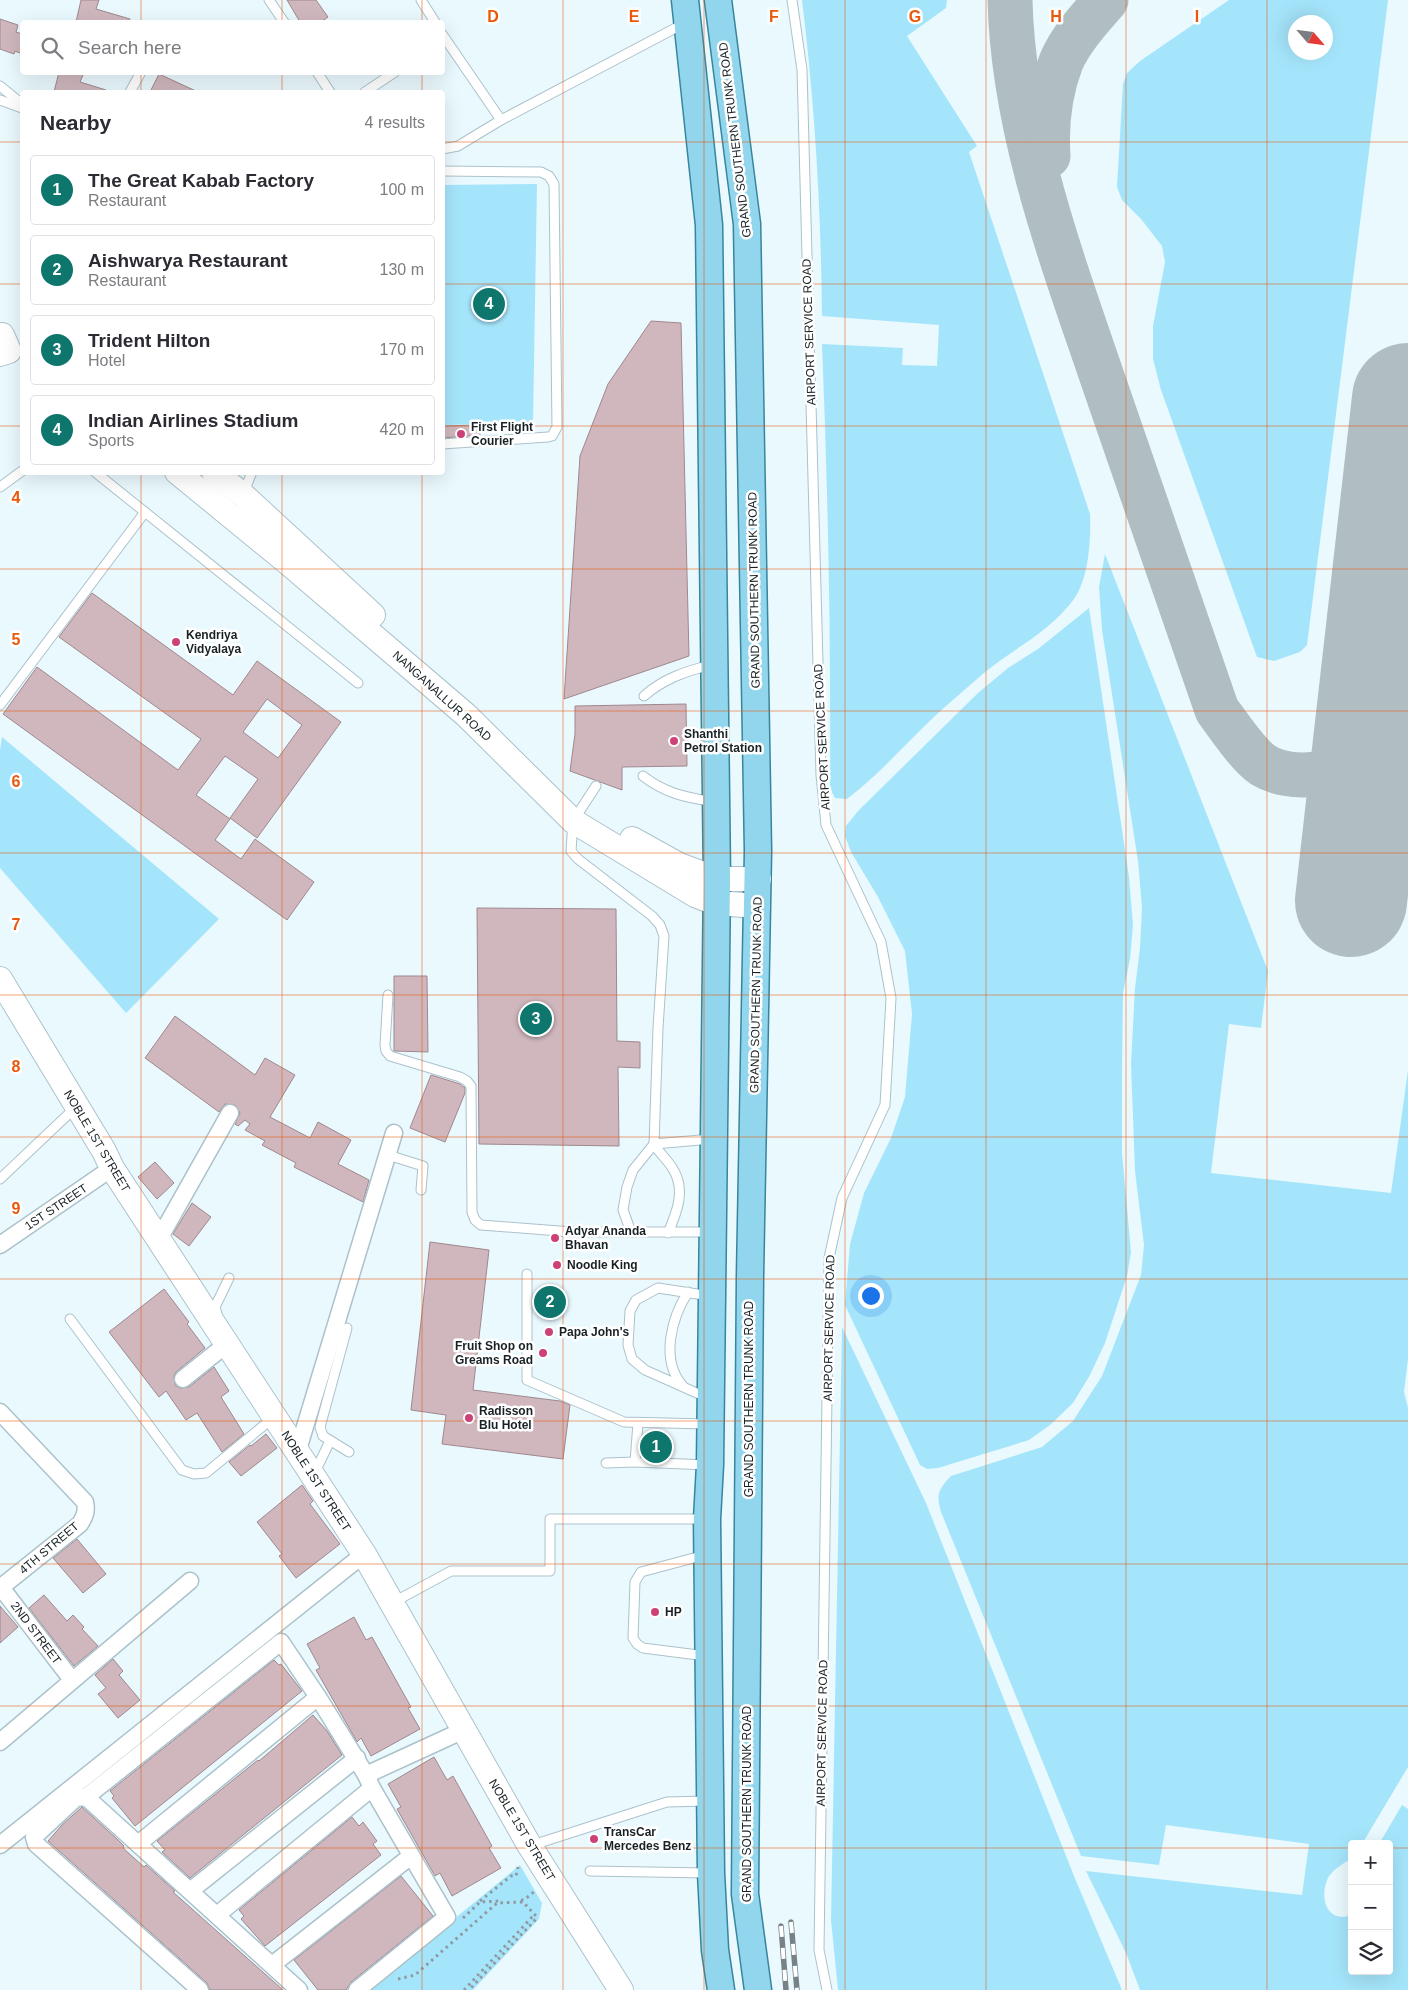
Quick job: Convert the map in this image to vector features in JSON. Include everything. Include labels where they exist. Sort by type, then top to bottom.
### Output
[{"type":"main road","name":"GRAND SOUTHERN TRUNK ROAD","points":[[718,0],[747,224],[759,879],[750,1276],[745,1894],[758,1990]]},
{"type":"main road","points":[[686,11],[709,225],[717,891],[712,1232],[700,1294],[710,1412],[710,1466],[707,1519],[711,1873],[715,1950],[721,1990]]},
{"type":"main road","points":[[712,1901],[745,1894]]},
{"type":"street","name":"NANGANALLUR ROAD","points":[[181,475],[445,688]]},
{"type":"street","name":"NANGANALLUR ROAD","points":[[218,475],[242,495],[445,688],[531,765],[577,814],[695,895],[717,891]]},
{"type":"street","points":[[717,891],[759,879]]},
{"type":"street","points":[[717,891],[758,906]]},
{"type":"street","name":"NOBLE 1ST STREET","points":[[0,979],[112,1168],[159,1239],[220,1325],[274,1417],[364,1554],[528,1843],[621,1990]]},
{"type":"street","points":[[159,1239],[230,1113]]},
{"type":"street","points":[[297,1453],[394,1134]]},
{"type":"street","name":"1ST STREET","points":[[0,1245],[112,1168]]},
{"type":"street","points":[[183,1379],[220,1325]]},
{"type":"street","name":"4TH STREET","points":[[0,1412],[85,1502],[86,1510],[80,1524],[0,1587]]},
{"type":"street","points":[[0,1845],[364,1554]]},
{"type":"street","points":[[0,1742],[190,1581]]},
{"type":"street","name":"2ND STREET","points":[[0,1587],[72,1680]]},
{"type":"street","points":[[200,1990],[36,1844],[34,1837],[76,1798],[86,1797],[281,1642],[356,1758],[447,1917],[357,1990]]},
{"type":"street","points":[[138,1844],[318,1697]]},
{"type":"street","points":[[216,1915],[369,1782],[464,1730]]},
{"type":"street","points":[[190,1891],[356,1758]]},
{"type":"street","points":[[86,1797],[300,1990]]},
{"type":"street","points":[[272,1965],[412,1856]]},
{"type":"lane","points":[[269,0],[283,20]]},
{"type":"lane","points":[[421,0],[434,20]]},
{"type":"lane","name":"AIRPORT SERVICE ROAD","points":[[792,0],[802,70],[821,765],[826,825],[881,942],[891,998],[885,1106],[842,1198],[829,1258],[819,1950],[827,1990]]},
{"type":"lane","points":[[445,148],[458,146],[686,11]]},
{"type":"lane","points":[[445,39],[501,120]]},
{"type":"lane","points":[[131,90],[138,75]]},
{"type":"lane","points":[[319,75],[329,90]]},
{"type":"lane","points":[[368,90],[390,75]]},
{"type":"lane","points":[[0,86],[20,102]]},
{"type":"lane","points":[[0,100],[20,107]]},
{"type":"lane","points":[[445,171],[541,172],[549,176],[554,184],[558,426],[552,436],[548,437],[445,444]]},
{"type":"lane","points":[[0,487],[20,473]]},
{"type":"lane","points":[[99,475],[358,683]]},
{"type":"lane","points":[[242,495],[251,475]]},
{"type":"lane","points":[[0,705],[145,512]]},
{"type":"lane","points":[[644,696],[656,686],[671,678],[714,664]]},
{"type":"lane","points":[[643,776],[654,785],[674,795],[716,802]]},
{"type":"lane","points":[[596,786],[577,814],[571,851],[578,859],[652,916],[660,925],[664,936],[658,1028],[654,1144],[633,1170],[627,1186],[623,1210],[631,1232]]},
{"type":"lane","points":[[388,995],[385,1045],[386,1051],[390,1056],[460,1078],[467,1081],[471,1086],[472,1212],[475,1220],[482,1226],[572,1232],[712,1232]]},
{"type":"lane","points":[[0,1179],[77,1106]]},
{"type":"lane","points":[[654,1144],[713,1138]]},
{"type":"lane","points":[[654,1144],[674,1170],[679,1183],[680,1198],[668,1232]]},
{"type":"lane","points":[[388,1155],[423,1166],[421,1190]]},
{"type":"lane","points":[[527,1274],[527,1380],[624,1422],[638,1423],[710,1412]]},
{"type":"lane","points":[[220,1325],[215,1307],[229,1278]]},
{"type":"lane","points":[[684,1388],[645,1370],[632,1359],[628,1345],[630,1311],[636,1300],[658,1288],[700,1294]]},
{"type":"lane","points":[[700,1294],[682,1302],[673,1323],[671,1362],[678,1381],[710,1412]]},
{"type":"lane","points":[[70,1319],[182,1470],[194,1474],[206,1473],[274,1417]]},
{"type":"lane","points":[[347,1328],[320,1427],[324,1436],[349,1452]]},
{"type":"lane","points":[[635,1462],[638,1423]]},
{"type":"lane","points":[[313,1477],[330,1441]]},
{"type":"lane","points":[[606,1463],[635,1462],[710,1466]]},
{"type":"lane","points":[[392,1603],[451,1571],[550,1571],[550,1519],[707,1519]]},
{"type":"lane","points":[[708,1554],[641,1572],[637,1576],[635,1582],[633,1638],[637,1644],[644,1648],[709,1656]]},
{"type":"lane","points":[[542,1842],[667,1802],[710,1801]]},
{"type":"lane","points":[[590,1871],[711,1873]]},
{"type":"path","points":[[480,1902],[511,1876],[516,1876],[518,1866]]},
{"type":"path","points":[[469,1990],[536,1919],[524,1900]]},
{"type":"path","points":[[390,1981],[415,1974],[498,1903],[523,1902],[534,1914]]},
{"type":"path","points":[[464,1990],[534,1917],[534,1914]]},
{"type":"shaded area","points":[[802,0],[947,0],[946,8],[907,36],[977,146],[969,152],[1090,514],[1090,535],[1086,569],[1079,590],[1064,611],[1043,630],[995,664],[959,694],[871,779],[847,799],[835,798],[830,788],[829,566],[822,344],[903,348],[902,365],[937,366],[939,325],[822,316],[816,158]]},
{"type":"shaded area","points":[[1229,0],[1388,0],[1307,645],[1300,652],[1274,661],[1257,657],[1161,390],[1153,359],[1153,326],[1165,262],[1162,246],[1141,219],[1122,200],[1117,187],[1123,84],[1127,73],[1140,61]]},
{"type":"shaded area","points":[[537,184],[533,423],[445,425],[445,185]]},
{"type":"shaded area","points":[[1105,554],[1268,971],[1261,1028],[1229,1024],[1211,1173],[1391,1193],[1408,1070],[1408,1359],[1404,1392],[1408,1408],[1408,1767],[1364,1840],[1348,1840],[1348,1861],[1332,1872],[1325,1885],[1324,1893],[1327,1907],[1331,1912],[1336,1916],[1348,1916],[1348,1975],[1393,1975],[1393,1840],[1381,1840],[1402,1805],[1408,1809],[1408,1990],[1140,1990],[1126,1953],[1086,1871],[1302,1895],[1309,1844],[1166,1825],[1159,1865],[1081,1856],[939,1506],[939,1492],[951,1476],[1042,1447],[1073,1421],[1102,1376],[1141,1275],[1144,1245],[1135,1171],[1131,1064],[1142,908],[1138,861],[1102,630],[1099,587]]},
{"type":"shaded area","points":[[1089,608],[1129,877],[1133,925],[1130,959],[1123,993],[1122,1153],[1131,1252],[1127,1276],[1105,1343],[1090,1375],[1073,1403],[1050,1425],[1029,1440],[938,1468],[927,1469],[920,1465],[845,1305],[850,1244],[864,1193],[891,1138],[905,1097],[912,1014],[905,951],[878,897],[851,852],[845,836],[846,826],[858,811],[978,693],[1008,668],[1038,649]]},
{"type":"shaded area","points":[[2,737],[219,919],[126,1013],[0,868],[0,750]]},
{"type":"shaded area","points":[[842,1327],[926,1503],[1074,1876],[1122,1990],[838,1990],[831,1920]]},
{"type":"shaded area","points":[[520,1865],[542,1903],[539,1919],[473,1990],[367,1990]]},
{"type":"building","points":[[81,0],[99,0],[96,9],[130,19],[130,20],[76,20]]},
{"type":"building","points":[[287,0],[316,0],[328,17],[324,20],[299,20]]},
{"type":"building","points":[[0,19],[18,25],[16,32],[20,33],[20,53],[15,51],[14,54],[0,49]]},
{"type":"building","points":[[58,75],[83,75],[80,82],[106,90],[54,90]]},
{"type":"building","points":[[158,75],[161,75],[194,90],[151,90]]},
{"type":"building","points":[[651,321],[681,323],[689,656],[564,699],[580,456],[608,384]]},
{"type":"building","name":"First Flight Courier","points":[[479,425],[480,435],[445,438],[445,426]]},
{"type":"building","points":[[92,593],[233,695],[257,661],[341,722],[257,838],[230,818],[258,779],[225,756],[196,795],[230,819],[215,840],[241,859],[255,839],[314,882],[287,920],[3,714],[37,667],[178,770],[201,739],[59,637]],"holes":[[[267,699],[302,725],[278,758],[243,732]]]},
{"type":"building","points":[[686,704],[687,766],[622,767],[622,790],[570,771],[575,734],[575,706]]},
{"type":"building","points":[[477,908],[616,909],[617,1041],[640,1042],[640,1068],[618,1067],[619,1146],[479,1144]]},
{"type":"building","points":[[394,976],[427,976],[428,1052],[394,1051]]},
{"type":"building","points":[[175,1016],[255,1075],[265,1058],[295,1075],[270,1117],[310,1138],[318,1122],[351,1140],[338,1164],[369,1180],[363,1202],[294,1167],[296,1163],[262,1145],[265,1141],[245,1130],[250,1124],[245,1120],[238,1126],[235,1124],[240,1113],[235,1105],[225,1104],[219,1112],[145,1058]]},
{"type":"building","points":[[431,1075],[460,1084],[465,1088],[465,1093],[445,1142],[410,1128]]},
{"type":"building","points":[[155,1162],[174,1183],[157,1199],[138,1177]]},
{"type":"building","points":[[192,1203],[211,1217],[189,1246],[173,1234]]},
{"type":"building","points":[[430,1242],[489,1250],[473,1390],[560,1401],[570,1405],[563,1459],[442,1444],[446,1415],[411,1410]]},
{"type":"building","points":[[164,1289],[189,1322],[187,1324],[205,1348],[176,1372],[174,1376],[175,1385],[180,1388],[189,1387],[214,1367],[229,1391],[221,1397],[244,1434],[222,1452],[197,1413],[186,1420],[166,1391],[159,1397],[109,1332]]},
{"type":"building","points":[[266,1434],[277,1448],[241,1476],[229,1462]]},
{"type":"building","points":[[302,1485],[313,1501],[310,1504],[340,1544],[296,1578],[279,1556],[282,1554],[257,1522]]},
{"type":"building","points":[[77,1539],[106,1574],[83,1593],[53,1558]]},
{"type":"building","points":[[44,1595],[67,1621],[73,1615],[84,1627],[82,1629],[98,1646],[74,1666],[29,1608]]},
{"type":"building","points":[[0,1606],[18,1627],[0,1643]]},
{"type":"building","points":[[354,1617],[366,1640],[372,1637],[411,1707],[408,1708],[420,1729],[371,1756],[361,1738],[357,1742],[316,1670],[320,1668],[307,1644]]},
{"type":"building","points":[[113,1659],[123,1671],[119,1675],[140,1700],[118,1718],[98,1694],[106,1688],[95,1675]]},
{"type":"building","points":[[274,1660],[279,1665],[281,1664],[302,1691],[135,1826],[112,1798],[114,1796],[110,1791]]},
{"type":"building","points":[[313,1715],[327,1731],[342,1755],[190,1878],[162,1852],[165,1850],[157,1841],[259,1761]]},
{"type":"building","points":[[434,1757],[447,1780],[453,1776],[492,1846],[489,1848],[501,1868],[452,1896],[440,1873],[435,1876],[397,1809],[401,1807],[388,1784]]},
{"type":"building","points":[[82,1807],[124,1846],[123,1848],[144,1867],[146,1865],[175,1891],[173,1892],[283,1990],[210,1990],[207,1983],[48,1841]]},
{"type":"building","points":[[352,1817],[359,1826],[363,1822],[377,1841],[373,1844],[381,1855],[265,1946],[241,1919],[244,1916],[239,1910]]},
{"type":"building","points":[[401,1876],[433,1916],[351,1982],[346,1990],[318,1990],[294,1960]]},
{"type":"taxiway","points":[[1010,0],[1013,48],[1020,96],[1041,190],[1070,283],[1217,710],[1257,761],[1287,774],[1315,774],[1342,767],[1362,751],[1370,734]]},
{"type":"taxiway","points":[[1048,156],[1050,108],[1061,62],[1075,37],[1106,0]]},
{"type":"runway","points":[[1351,901],[1408,399]]},
{"type":"railway","points":[[791,1922],[797,1990]]},
{"type":"railway","points":[[781,1926],[786,1990]]},
{"type":"place","name":"Indian Airlines Stadium","points":[[489,304]]},
{"type":"place","name":"First Flight Courier","points":[[461,434]]},
{"type":"place","name":"Kendriya Vidyalaya","points":[[176,642]]},
{"type":"place","name":"Shanthi Petrol Station","points":[[674,741]]},
{"type":"place","name":"Trident Hilton","points":[[536,1019]]},
{"type":"place","name":"Adyar Ananda Bhavan","points":[[555,1238]]},
{"type":"place","name":"Noodle King","points":[[557,1265]]},
{"type":"place","name":"Aishwarya Restaurant","points":[[550,1302]]},
{"type":"place","name":"Papa John's","points":[[549,1332]]},
{"type":"place","name":"Fruit Shop on Greams Road","points":[[543,1353]]},
{"type":"place","name":"Radisson Blu Hotel","points":[[469,1418]]},
{"type":"place","name":"The Great Kabab Factory","points":[[656,1447]]},
{"type":"place","name":"HP","points":[[655,1612]]},
{"type":"place","name":"TransCar Mercedes Benz","points":[[594,1839]]}]
